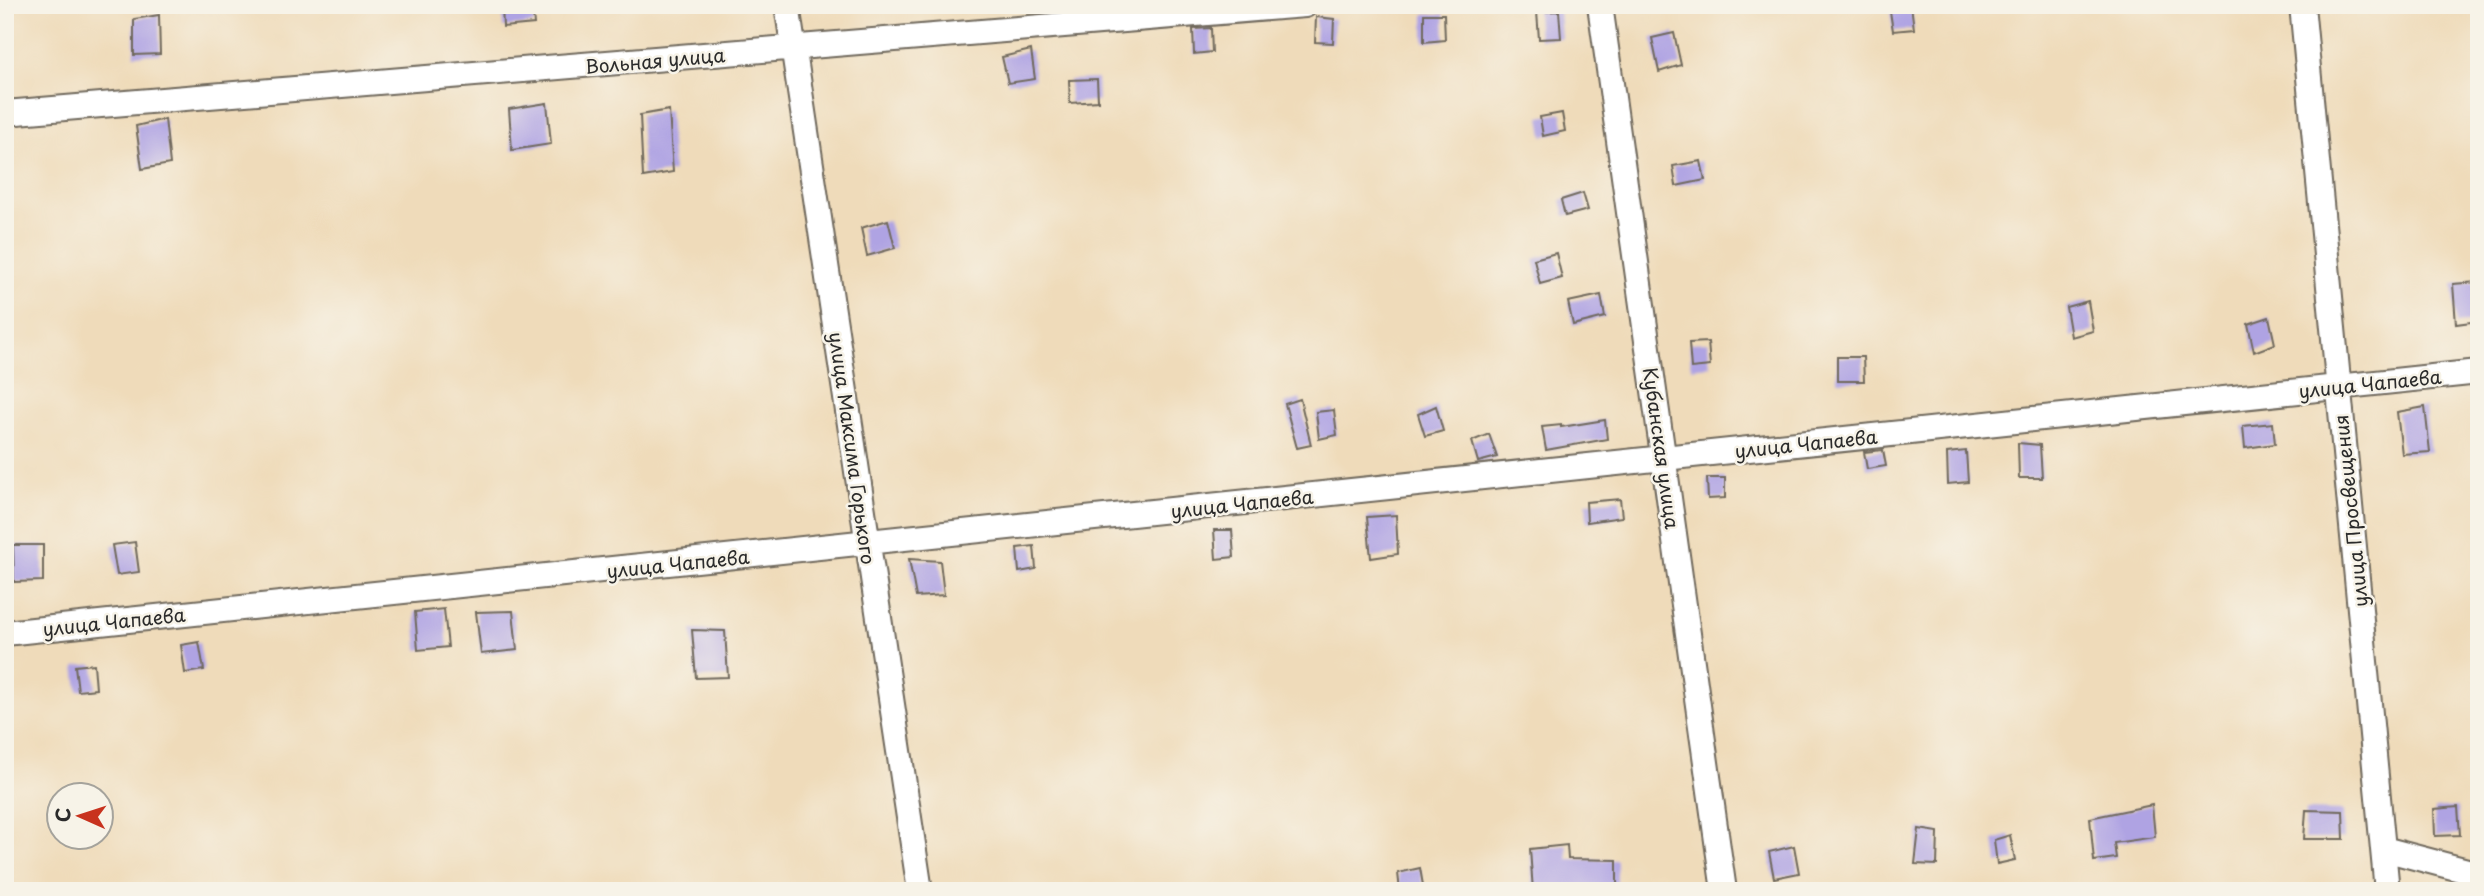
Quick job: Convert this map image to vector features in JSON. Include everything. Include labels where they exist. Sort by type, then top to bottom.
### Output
[{"type":"street","name":"улица Максима Горького","points":[[787,5],[920,891]]},
{"type":"street","name":"Вольная улица","points":[[5,113],[1305,5]]},
{"type":"street","name":"Кубанская улица","points":[[1600,5],[1724,891]]},
{"type":"street","name":"улица Просвещения","points":[[2302,5],[2387,891]]},
{"type":"street","name":"улица Чапаева","points":[[5,633],[2479,372]]},
{"type":"street","points":[[2384,849],[2479,874]]},
{"type":"building","points":[[502,5],[532,5],[534,24],[503,27]]},
{"type":"building","points":[[1889,5],[1911,5],[1914,29],[1893,31]]},
{"type":"building","points":[[1559,11],[1561,38],[1539,39],[1537,12]]},
{"type":"building","points":[[1424,14],[1444,14],[1445,40],[1424,42]]},
{"type":"building","points":[[159,15],[160,54],[134,55],[134,19]]},
{"type":"building","points":[[1316,17],[1334,19],[1333,43],[1315,42]]},
{"type":"building","points":[[1211,28],[1212,52],[1194,54],[1193,29]]},
{"type":"building","points":[[1674,33],[1681,65],[1659,72],[1652,38]]},
{"type":"building","points":[[1031,50],[1035,79],[1008,83],[1002,57]]},
{"type":"building","points":[[1097,79],[1098,101],[1070,103],[1069,80]]},
{"type":"building","points":[[547,103],[551,144],[512,150],[509,109]]},
{"type":"building","points":[[669,110],[673,172],[643,177],[640,115]]},
{"type":"building","points":[[1562,113],[1565,131],[1543,136],[1540,117]]},
{"type":"building","points":[[165,119],[170,164],[142,169],[136,126]]},
{"type":"building","points":[[1701,161],[1705,180],[1676,186],[1673,166]]},
{"type":"building","points":[[1583,193],[1588,210],[1565,216],[1561,200]]},
{"type":"building","points":[[888,220],[895,248],[867,256],[861,228]]},
{"type":"building","points":[[1556,253],[1562,278],[1540,284],[1534,259]]},
{"type":"building","points":[[2477,282],[2479,321],[2456,324],[2453,284]]},
{"type":"building","points":[[1601,295],[1605,317],[1573,325],[1568,302]]},
{"type":"building","points":[[2088,301],[2093,331],[2071,337],[2066,307]]},
{"type":"building","points":[[2269,317],[2275,344],[2254,352],[2248,324]]},
{"type":"building","points":[[1708,342],[1710,366],[1691,368],[1689,343]]},
{"type":"building","points":[[1837,357],[1863,357],[1864,381],[1837,381]]},
{"type":"building","points":[[1300,399],[1311,445],[1297,448],[1285,404]]},
{"type":"building","points":[[1436,406],[1443,431],[1425,436],[1418,414]]},
{"type":"building","points":[[2425,407],[2430,452],[2402,454],[2397,412]]},
{"type":"building","points":[[1334,410],[1337,435],[1319,439],[1316,412]]},
{"type":"building","points":[[1605,420],[1607,439],[1546,450],[1542,427]]},
{"type":"building","points":[[2273,423],[2275,444],[2245,448],[2243,426]]},
{"type":"building","points":[[1489,434],[1497,457],[1478,462],[1472,441]]},
{"type":"building","points":[[2018,443],[2040,445],[2042,478],[2019,478]]},
{"type":"building","points":[[1883,450],[1886,466],[1867,469],[1864,452]]},
{"type":"building","points":[[1966,451],[1968,482],[1948,484],[1947,453]]},
{"type":"building","points":[[1707,478],[1725,478],[1725,498],[1708,499]]},
{"type":"building","points":[[1620,499],[1622,517],[1587,522],[1586,502]]},
{"type":"building","points":[[1396,515],[1398,554],[1371,558],[1367,517]]},
{"type":"building","points":[[1214,530],[1232,530],[1234,557],[1216,559]]},
{"type":"building","points":[[135,542],[139,572],[117,575],[112,545]]},
{"type":"building","points":[[13,545],[43,545],[43,581],[14,582]]},
{"type":"building","points":[[1034,546],[1036,569],[1019,572],[1017,548]]},
{"type":"building","points":[[909,559],[940,561],[944,595],[916,597]]},
{"type":"building","points":[[444,609],[448,647],[418,650],[415,612]]},
{"type":"building","points":[[513,611],[517,650],[481,654],[476,612]]},
{"type":"building","points":[[692,630],[725,631],[728,677],[696,678]]},
{"type":"building","points":[[199,642],[204,670],[185,673],[181,645]]},
{"type":"building","points":[[94,664],[96,689],[78,691],[75,666]]},
{"type":"building","points":[[2152,805],[2155,837],[2114,843],[2116,858],[2094,861],[2090,818]]},
{"type":"building","points":[[2458,807],[2460,835],[2435,836],[2434,809]]},
{"type":"building","points":[[2306,810],[2343,811],[2344,839],[2304,839]]},
{"type":"building","points":[[1919,829],[1938,832],[1937,865],[1915,864]]},
{"type":"building","points":[[2010,835],[2015,860],[1997,864],[1994,840]]},
{"type":"building","points":[[1567,845],[1568,859],[1617,860],[1617,891],[1533,891],[1530,849]]},
{"type":"building","points":[[1794,846],[1799,873],[1774,878],[1769,852]]},
{"type":"building","points":[[1420,868],[1424,891],[1400,891],[1398,873]]}]
